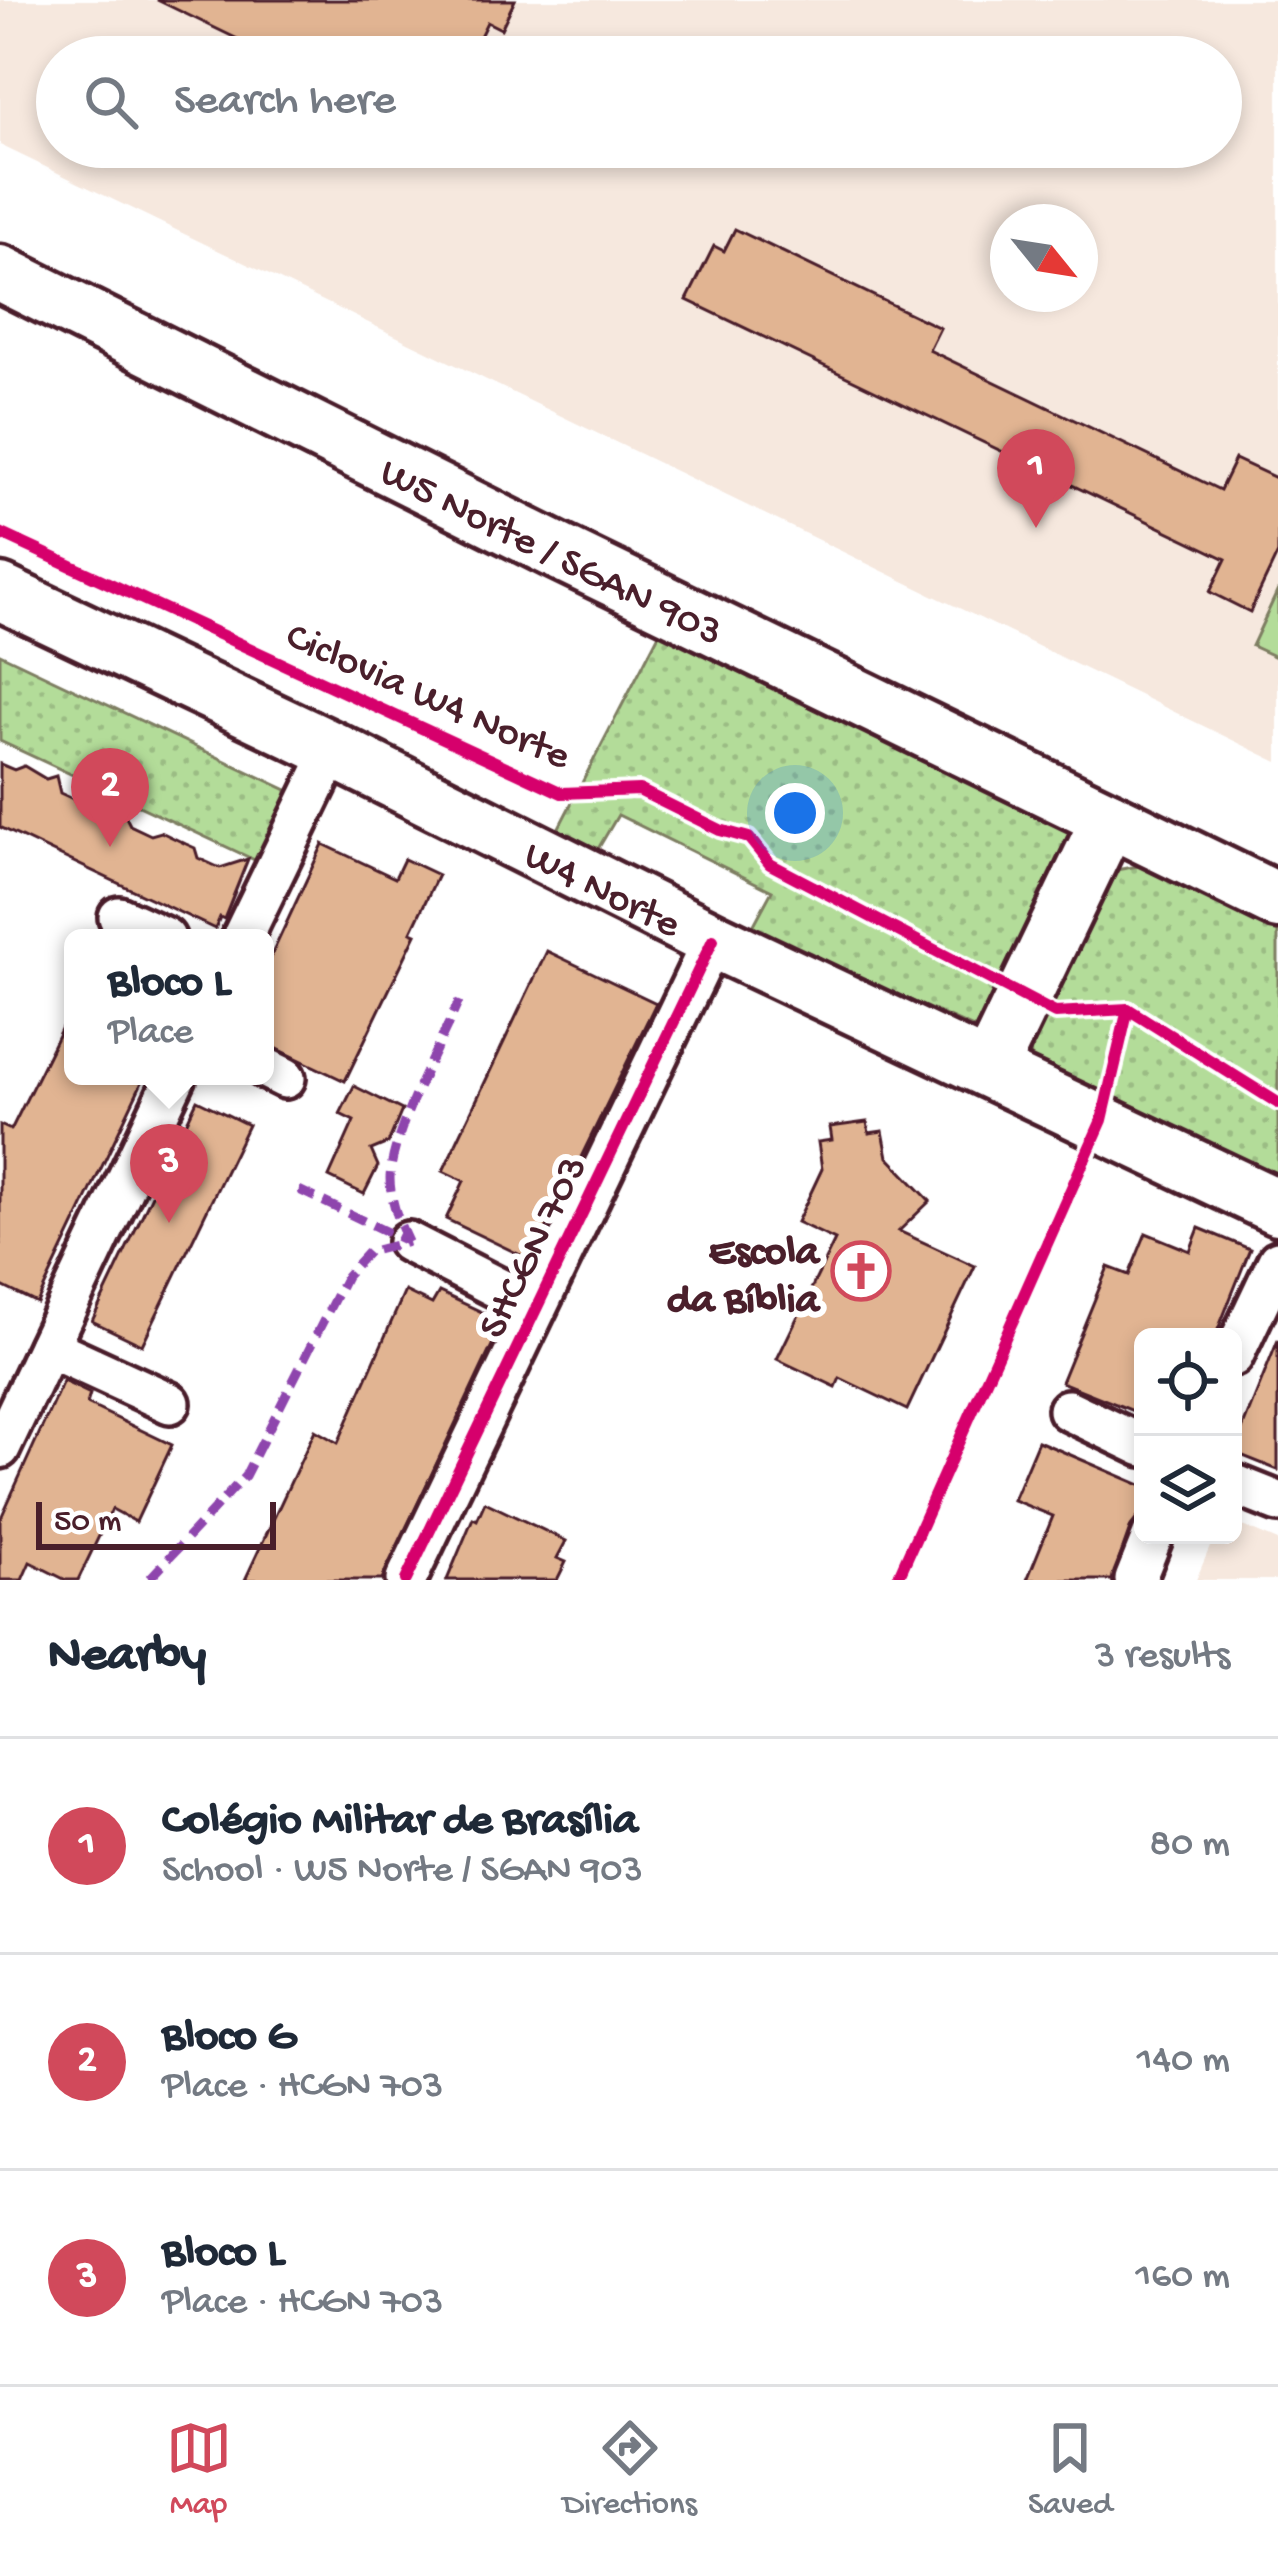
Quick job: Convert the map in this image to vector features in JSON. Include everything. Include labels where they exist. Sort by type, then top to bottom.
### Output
[{"type":"main road","name":"W5 Norte / SGAN 903","points":[[0,273],[559,552],[1278,901]]},
{"type":"main road","name":"W4 Norte","points":[[0,592],[333,750],[713,940],[1278,1207]]},
{"type":"main road","points":[[989,1069],[1109,819]]},
{"type":"street","points":[[246,929],[333,750]]},
{"type":"street","points":[[119,917],[145,929]]},
{"type":"street","name":"SHCGN 703","points":[[406,1580],[713,940]]},
{"type":"street","points":[[0,1448],[172,1085]]},
{"type":"street","points":[[408,1241],[536,1307]]},
{"type":"street","points":[[1242,1338],[1278,1261]]},
{"type":"street","points":[[48,1347],[170,1403]]},
{"type":"street","points":[[1068,1410],[1134,1442]]},
{"type":"street","points":[[1242,1488],[1278,1502]]},
{"type":"street","points":[[1135,1580],[1149,1544]]},
{"type":"shaded area","points":[[0,0],[1278,0],[1278,762],[48,168],[1242,168],[1242,36],[36,36],[36,162],[0,145]]},
{"type":"shaded area","points":[[1242,1526],[1278,1541],[1278,1580],[1196,1580],[1211,1544],[1242,1544]]},
{"type":"green space","points":[[1278,590],[1278,658],[1252,646]]},
{"type":"green space","points":[[662,628],[1069,830],[1079,843],[1001,1014],[976,1029],[751,930],[772,891],[618,815],[595,854],[555,835]]},
{"type":"green space","points":[[0,654],[287,790],[287,804],[259,862],[0,741]]},
{"type":"green space","points":[[1144,865],[1278,929],[1278,1175],[1031,1061],[1030,1041],[1106,882],[1116,870]]},
{"type":"building","points":[[157,0],[515,0],[501,29],[487,22],[480,36],[232,36]]},
{"type":"building","points":[[735,229],[940,328],[929,350],[1220,490],[1235,459],[1278,479],[1278,553],[1250,612],[1210,592],[1226,559],[687,300],[714,246],[724,251]]},
{"type":"building","points":[[0,764],[14,770],[24,766],[46,779],[56,776],[60,793],[82,803],[92,800],[106,805],[125,815],[130,825],[151,835],[161,832],[195,848],[198,858],[220,868],[248,859],[224,919],[220,917],[215,929],[0,827]]},
{"type":"building","points":[[323,844],[395,878],[404,859],[438,875],[411,932],[416,934],[345,1081],[274,1047],[274,950]]},
{"type":"building","points":[[547,951],[656,1003],[531,1260],[446,1219],[464,1181],[443,1171]]},
{"type":"building","points":[[64,1023],[64,1085],[141,1085],[37,1303],[0,1285],[0,1125],[11,1130]]},
{"type":"building","points":[[354,1086],[402,1110],[388,1143],[371,1150],[378,1166],[364,1194],[329,1177],[354,1121],[340,1114]]},
{"type":"building","points":[[197,1100],[248,1125],[142,1345],[92,1321]]},
{"type":"building","points":[[867,1122],[869,1133],[883,1131],[888,1157],[930,1201],[899,1231],[975,1266],[907,1410],[840,1378],[836,1387],[777,1359],[835,1240],[797,1222],[822,1169],[818,1142],[832,1140],[830,1127]]},
{"type":"building","points":[[1199,1228],[1250,1249],[1219,1328],[1134,1328],[1134,1411],[1061,1382],[1108,1267],[1129,1275],[1146,1233],[1190,1251]]},
{"type":"building","points":[[405,1291],[432,1304],[439,1292],[503,1322],[382,1580],[245,1580],[315,1430],[338,1443]]},
{"type":"building","points":[[1278,1340],[1278,1470],[1242,1456],[1242,1430]]},
{"type":"building","points":[[63,1381],[90,1394],[87,1404],[172,1445],[136,1522],[112,1509],[78,1580],[66,1580],[30,1562],[22,1580],[0,1580],[0,1520]]},
{"type":"building","points":[[1038,1441],[1134,1482],[1134,1522],[1112,1580],[1027,1580],[1053,1516],[1013,1500]]},
{"type":"building","points":[[485,1502],[566,1541],[557,1558],[566,1562],[557,1580],[447,1580],[473,1518],[477,1520]]},
{"type":"marked path","points":[[408,1242],[392,1194],[393,1159],[407,1113],[459,1001]]},
{"type":"marked path","points":[[299,1190],[408,1242]]},
{"type":"marked path","points":[[150,1578],[245,1476],[346,1276],[368,1252],[408,1242]]},
{"type":"cycle path","name":"Ciclovia W4 Norte","points":[[0,533],[562,793],[639,790],[720,830],[749,838],[770,864],[1055,1013],[1128,1009],[1278,1103]]},
{"type":"cycle path","points":[[406,1580],[713,940]]},
{"type":"cycle path","points":[[897,1580],[1102,1120],[1128,1009]]},
{"type":"place","name":"Colégio Militar de Brasília","points":[[1036,528]]},
{"type":"place","name":"Bloco G","points":[[110,847]]},
{"type":"place","name":"Bloco L","points":[[169,1223]]},
{"type":"place","name":"Escola da Bíblia","points":[[861,1271]]}]
